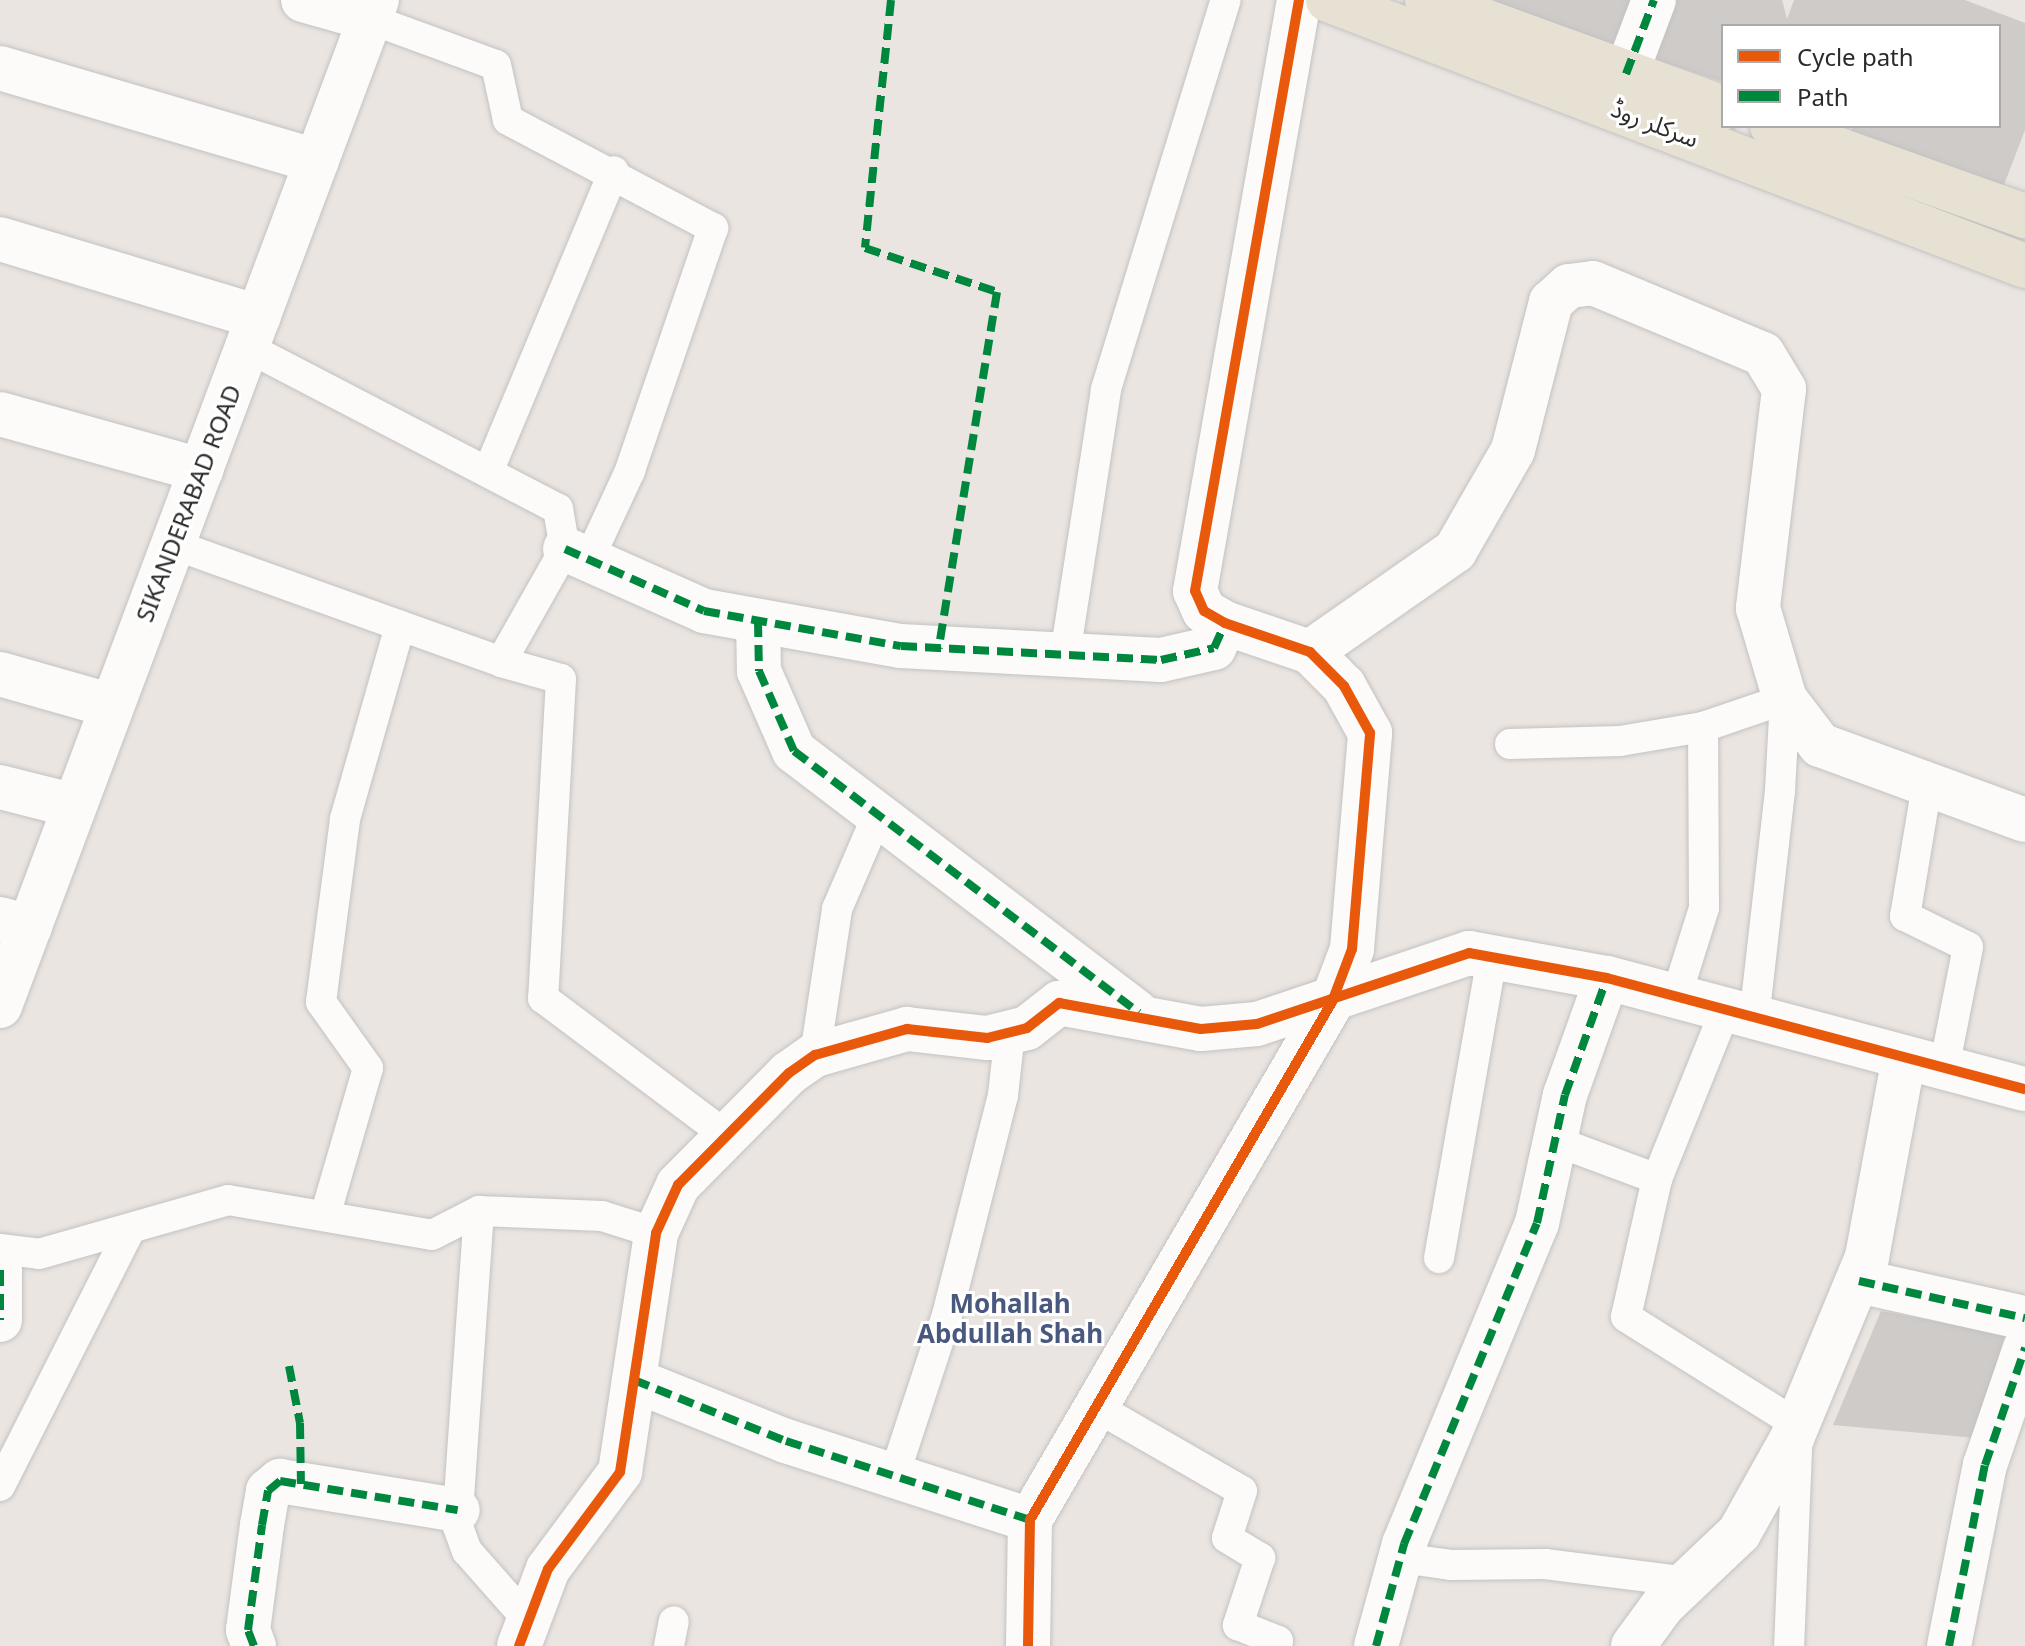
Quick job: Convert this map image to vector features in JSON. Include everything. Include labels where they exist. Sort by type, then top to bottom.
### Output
[{"type":"main road","name":"سرکلر روڈ","points":[[1328,0],[2024,261]]},
{"type":"main road","points":[[1427,0],[1721,107]]},
{"type":"main road","points":[[1778,128],[2025,216]]},
{"type":"street","points":[[303,0],[373,10]]},
{"type":"street","points":[[1028,1646],[1030,1520],[1332,1002],[1352,949],[1370,733],[1344,686],[1310,652],[1225,623],[1204,611],[1195,591],[1299,0]]},
{"type":"street","points":[[1626,74],[1654,0]]},
{"type":"street","name":"SIKANDERABAD ROAD","points":[[0,1006],[15,923],[75,806],[373,10]]},
{"type":"street","points":[[0,68],[317,161]]},
{"type":"street","points":[[0,239],[253,332]]},
{"type":"street","points":[[1310,652],[1455,551],[1513,450],[1551,302],[1569,286],[1593,283],[1763,354],[1784,389],[1758,608],[1785,699],[1820,745],[2025,820]]},
{"type":"street","points":[[0,414],[201,470]]},
{"type":"street","points":[[577,554],[704,611],[901,646],[1161,660],[1214,648],[1225,623]]},
{"type":"street","points":[[758,621],[759,671],[794,751],[1142,1016]]},
{"type":"street","points":[[0,674],[112,706]]},
{"type":"street","points":[[0,787],[75,806]]},
{"type":"street","points":[[523,1632],[548,1569],[620,1472],[656,1233],[678,1185],[789,1073],[815,1055],[907,1029],[987,1038],[1027,1028],[1059,1003],[1201,1029],[1257,1024],[1332,1002],[1469,953],[1607,978],[2025,1089]]},
{"type":"street","points":[[1376,1646],[1401,1558],[1537,1223],[1565,1095],[1607,978]]},
{"type":"street","points":[[1633,1646],[1663,1605],[1739,1533],[1798,1425],[1859,1281],[1924,1063]]},
{"type":"street","points":[[0,1270],[0,1320]]},
{"type":"street","points":[[1859,1281],[2025,1318]]},
{"type":"street","points":[[1949,1646],[1985,1465],[2025,1348]]},
{"type":"street","points":[[634,1380],[786,1441],[1030,1520]]},
{"type":"street","points":[[254,1646],[248,1630],[262,1525],[268,1491],[280,1481],[458,1510]]},
{"type":"lane","points":[[1065,655],[1106,389],[1226,0]]},
{"type":"lane","points":[[373,10],[496,65],[508,120],[614,171],[713,228],[630,471],[577,554],[501,662]]},
{"type":"lane","points":[[488,472],[614,171]]},
{"type":"lane","points":[[253,332],[488,472],[558,509],[577,554]]},
{"type":"lane","points":[[172,544],[501,662],[561,679],[543,998],[727,1136]]},
{"type":"lane","points":[[325,1216],[368,1068],[321,1002],[345,819],[400,626]]},
{"type":"lane","points":[[1510,744],[1620,741],[1703,727],[1785,699],[1780,791],[1740,1015],[1657,1179],[1626,1317],[1798,1425],[1789,1646]]},
{"type":"lane","points":[[1676,997],[1704,908],[1703,727]]},
{"type":"lane","points":[[1924,1063],[1968,947],[1905,916],[1927,785]]},
{"type":"lane","points":[[815,1055],[837,909],[878,814]]},
{"type":"lane","points":[[1439,1258],[1492,958]]},
{"type":"lane","points":[[894,1476],[947,1315],[1003,1095],[1010,1033]]},
{"type":"lane","points":[[1555,1141],[1657,1179]]},
{"type":"lane","points":[[0,1249],[39,1254],[228,1200],[432,1235],[479,1211],[602,1216],[656,1233]]},
{"type":"lane","points":[[479,1211],[458,1510],[467,1551],[523,1632]]},
{"type":"lane","points":[[0,1486],[131,1228]]},
{"type":"lane","points":[[1096,1407],[1242,1491],[1227,1538],[1260,1558],[1238,1625],[1278,1641],[1276,1646]]},
{"type":"lane","points":[[1401,1558],[1451,1565],[1545,1564],[1690,1582]]},
{"type":"building","points":[[1477,0],[1782,0],[1787,19],[1794,0],[1965,0],[2025,23],[2025,130],[1999,198],[1848,139],[1852,128],[2001,128],[2001,24],[1721,24],[1721,81]]},
{"type":"building","points":[[1881,1311],[2005,1334],[1976,1438],[1833,1425]]},
{"type":"marked path","points":[[891,0],[865,248],[997,292],[939,648]]},
{"type":"marked path","points":[[1626,74],[1654,0]]},
{"type":"marked path","points":[[565,549],[704,611],[901,646],[1161,660],[1214,648],[1225,623]]},
{"type":"marked path","points":[[758,621],[759,671],[794,751],[1139,1013]]},
{"type":"marked path","points":[[1376,1646],[1404,1544],[1537,1223],[1565,1095],[1607,978]]},
{"type":"marked path","points":[[0,1270],[0,1320]]},
{"type":"marked path","points":[[1859,1281],[2025,1318]]},
{"type":"marked path","points":[[1949,1646],[1985,1465],[2025,1348]]},
{"type":"marked path","points":[[289,1366],[300,1423],[301,1484]]},
{"type":"marked path","points":[[634,1380],[786,1441],[1030,1520]]},
{"type":"marked path","points":[[254,1646],[248,1630],[262,1525],[268,1491],[280,1481],[458,1510]]},
{"type":"cycle path","points":[[1028,1646],[1030,1520],[1332,1002],[1352,949],[1370,733],[1344,686],[1310,652],[1225,623],[1204,611],[1195,591],[1299,0]]},
{"type":"cycle path","points":[[519,1646],[548,1569],[620,1472],[656,1233],[678,1185],[789,1073],[815,1055],[907,1029],[987,1038],[1027,1028],[1059,1003],[1201,1029],[1257,1024],[1469,953],[1607,978],[2025,1089]]},
{"type":"district","name":"Mohallah Abdullah Shah","points":[[1010,1319]]}]
